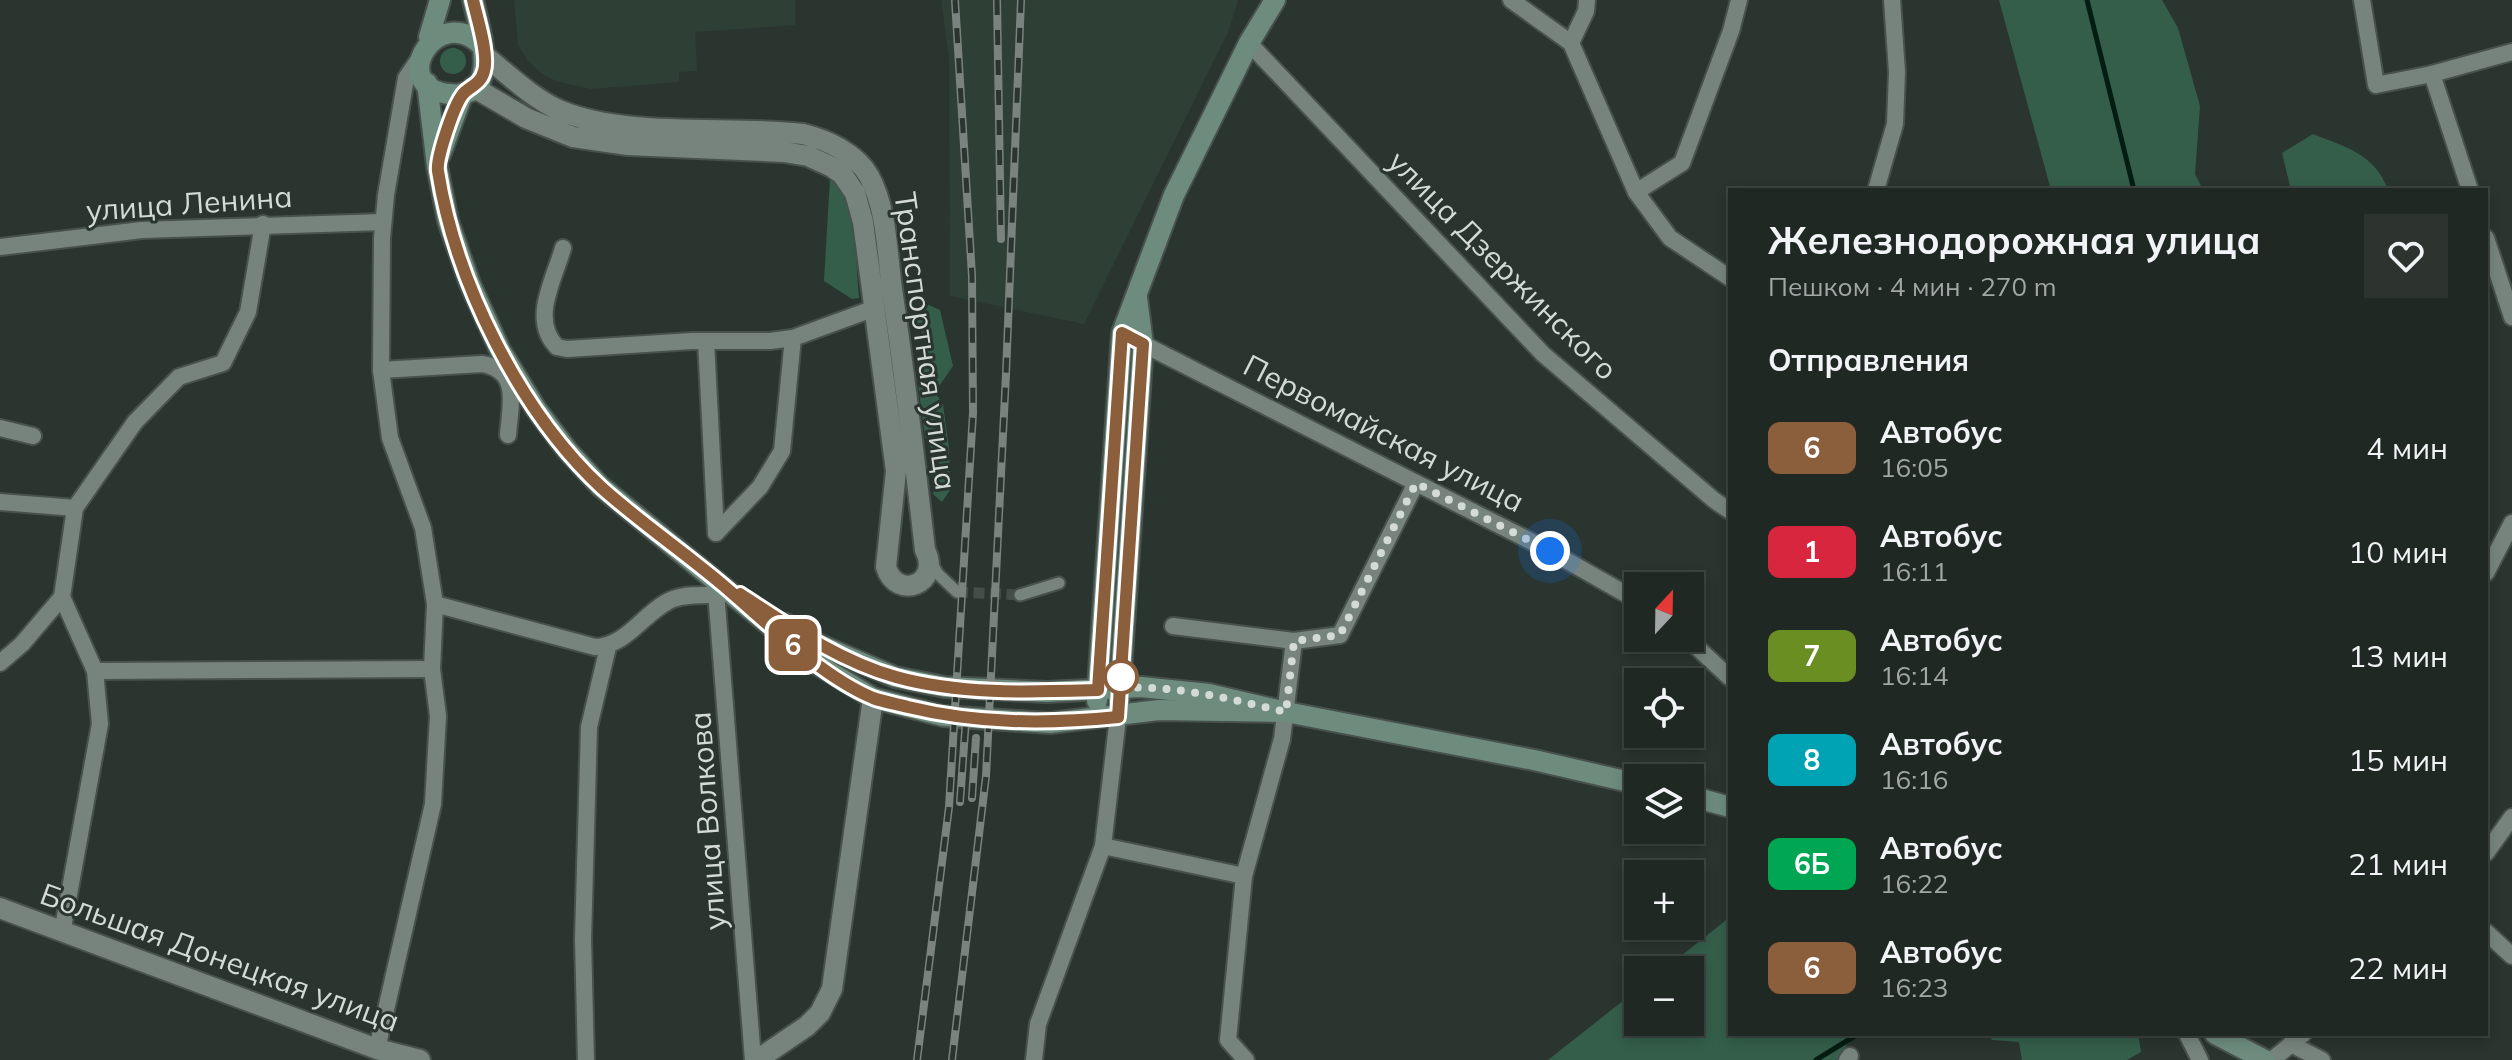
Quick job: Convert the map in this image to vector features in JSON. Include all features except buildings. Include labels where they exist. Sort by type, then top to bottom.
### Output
[{"type":"main road","points":[[440,0],[429,37],[422,47],[419,68],[427,83],[437,166],[448,221],[470,284],[500,350],[536,409],[567,450],[600,486],[716,587],[817,664],[873,698],[943,716],[1050,723],[1159,710],[1286,712]]},
{"type":"main road","points":[[437,166],[468,90],[485,70],[473,0]]},
{"type":"main road","points":[[1096,719],[1122,333],[1174,195],[1249,43],[1275,0]]},
{"type":"main road","points":[[429,37],[453,28],[470,33],[484,51]]},
{"type":"main road","points":[[427,83],[440,92],[468,90]]},
{"type":"main road","points":[[1118,717],[1143,344],[1137,294]]},
{"type":"main road","points":[[1122,333],[1143,344]]},
{"type":"main road","points":[[716,587],[813,642],[895,677],[945,687],[1006,691],[1141,687],[1209,694],[1624,781]]},
{"type":"main road","points":[[1704,800],[1728,806]]},
{"type":"main road","points":[[2219,1036],[2265,1060]]},
{"type":"street","points":[[1511,0],[1571,43],[1636,192],[1670,238],[1728,277]]},
{"type":"street","points":[[1571,43],[1586,11],[1587,0]]},
{"type":"street","points":[[1636,192],[1682,163],[1731,31],[1739,0]]},
{"type":"street","points":[[1877,188],[1895,124],[1897,72],[1892,0]]},
{"type":"street","points":[[2362,0],[2376,85],[2432,74],[2512,52]]},
{"type":"street","name":"улица Дзержинского","points":[[1249,43],[1543,354],[1728,510]]},
{"type":"street","name":"Транспортная улица","points":[[484,51],[539,99],[579,117],[630,125],[803,134],[828,142],[860,165],[874,186],[883,219],[927,554]]},
{"type":"street","points":[[377,1049],[433,804],[438,716],[432,669],[435,604],[423,528],[390,438],[381,370],[383,222],[406,78],[419,59]]},
{"type":"street","points":[[2432,74],[2469,188]]},
{"type":"street","name":"Транспортная улица","points":[[468,90],[573,137],[628,145],[784,152],[808,156],[832,167],[850,182],[863,222],[896,471],[887,556]]},
{"type":"street","name":"улица Ленина","points":[[0,247],[142,230],[383,222]]},
{"type":"street","points":[[0,663],[22,644],[62,597],[75,508],[135,422],[179,377],[223,363],[248,312],[263,224]]},
{"type":"street","points":[[2488,244],[2512,317]]},
{"type":"street","points":[[563,248],[543,315],[545,331],[557,347],[567,349],[793,338],[875,308]]},
{"type":"street","points":[[706,342],[716,533],[760,487],[782,451],[793,338]]},
{"type":"street","name":"Первомайская улица","points":[[1143,344],[1563,558],[1624,593]]},
{"type":"street","points":[[381,370],[493,365],[503,372],[511,389],[508,435]]},
{"type":"street","points":[[0,428],[33,436]]},
{"type":"street","points":[[1173,626],[1294,641],[1340,635],[1416,483]]},
{"type":"street","points":[[0,502],[75,508]]},
{"type":"street","points":[[2488,569],[2512,523]]},
{"type":"street","points":[[927,554],[929,568],[922,581],[904,586],[889,574],[887,556],[895,546],[912,542],[927,554],[938,574],[957,592]]},
{"type":"street","points":[[1020,595],[1059,583]]},
{"type":"street","points":[[435,604],[595,647],[608,647],[673,599],[716,587]]},
{"type":"street","name":"улица Волкова","points":[[716,587],[755,1060]]},
{"type":"street","points":[[62,597],[95,671],[100,724],[62,933]]},
{"type":"street","points":[[1246,1060],[1228,1040],[1244,876],[1282,739],[1294,641]]},
{"type":"street","points":[[586,1060],[583,939],[589,727],[608,647]]},
{"type":"street","points":[[1702,652],[1728,676]]},
{"type":"street","points":[[95,671],[432,669]]},
{"type":"street","points":[[755,1060],[807,1026],[820,1013],[832,989],[873,698]]},
{"type":"street","points":[[1034,1060],[1038,1024],[1103,846],[1118,717]]},
{"type":"street","points":[[2488,850],[2512,817]]},
{"type":"street","points":[[1103,846],[1244,876]]},
{"type":"street","name":"Большая Донецкая улица","points":[[0,908],[377,1049],[420,1060]]},
{"type":"street","points":[[2488,934],[2512,956]]},
{"type":"street","points":[[2188,1036],[2200,1060]]},
{"type":"street","points":[[2272,1060],[2297,1039],[2322,1060]]},
{"type":"shaded area","points":[[514,0],[795,0],[795,25],[695,32],[697,71],[679,72],[679,82],[591,89],[556,81],[528,61],[518,45]]},
{"type":"shaded area","points":[[941,0],[1238,0],[1229,30],[1084,324],[950,296],[949,56]]},
{"type":"green space","points":[[1999,0],[2162,0],[2178,28],[2200,106],[2195,174],[2202,188],[2050,188]]},
{"type":"green space","points":[[453,48],[462,52],[466,61],[462,70],[453,74],[444,70],[440,61],[444,52]]},
{"type":"green space","points":[[2313,134],[2358,153],[2375,168],[2387,188],[2291,188],[2282,153]]},
{"type":"green space","points":[[830,178],[835,178],[852,221],[859,298],[852,299],[824,281]]},
{"type":"green space","points":[[922,302],[940,310],[953,366],[935,392],[943,405],[949,448],[950,490],[942,502],[933,494],[939,463],[925,437],[917,376],[927,344],[914,314]]},
{"type":"green space","points":[[1728,919],[1728,1036],[1851,1036],[1839,1060],[1548,1060],[1624,1000],[1624,1036],[1704,1036],[1704,956],[1681,956]]},
{"type":"green space","points":[[1990,1036],[2138,1036],[2141,1052],[2127,1060],[2022,1060],[2019,1042],[1992,1040]]},
{"type":"waterway","points":[[2087,0],[2134,188]]},
{"type":"waterway","points":[[1816,1060],[1855,1036]]},
{"type":"tunnel","points":[[957,592],[1020,595]]},
{"type":"railway","points":[[917,1060],[949,807],[973,413],[972,276],[955,0]]},
{"type":"railway","points":[[997,0],[1001,239]]},
{"type":"railway","points":[[952,1060],[986,776],[1021,0]]},
{"type":"railway","points":[[960,802],[966,718]]},
{"type":"railway","points":[[972,798],[976,738]]},
{"type":"bus line","name":"6","points":[[473,0],[485,70],[478,82],[463,93],[437,166],[448,221],[470,284],[500,350],[551,430],[600,486],[817,664],[873,698],[943,716],[1004,721],[1050,723],[1118,717],[1143,344],[1122,333],[1098,690],[1006,691],[945,687],[895,677],[813,642],[740,594]]},
{"type":"route","points":[[1121,677],[1120,688],[1141,687],[1209,694],[1286,712],[1294,641],[1340,635],[1416,483],[1550,551]]}]
